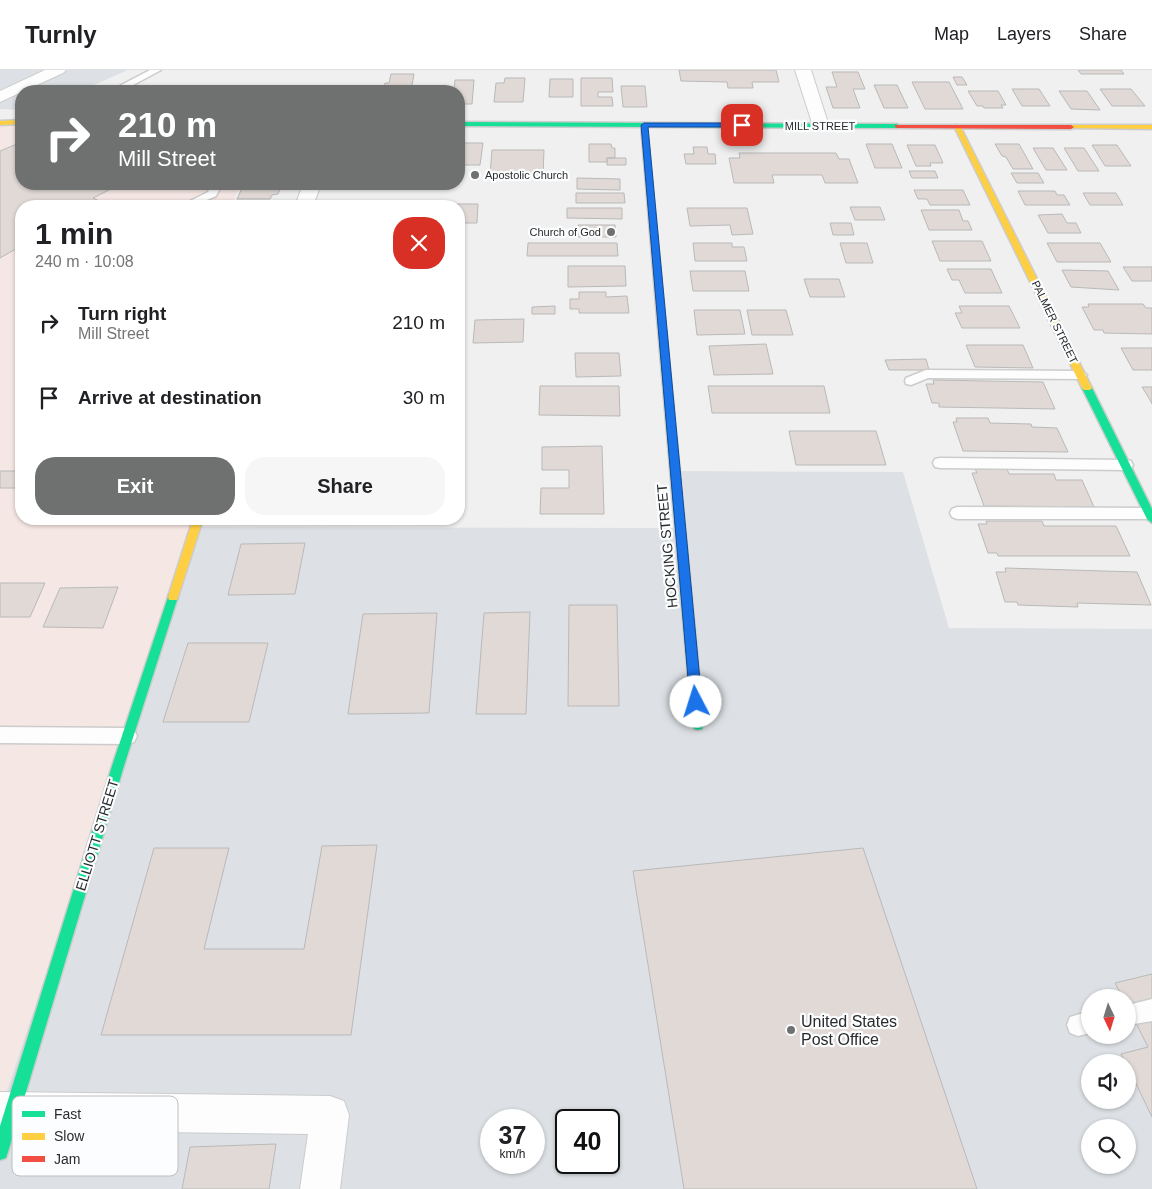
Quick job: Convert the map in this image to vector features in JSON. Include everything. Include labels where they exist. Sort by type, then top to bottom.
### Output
[{"type":"street","points":[[23,85],[58,70]]},
{"type":"street","points":[[806,71],[821,126]]},
{"type":"street","points":[[0,97],[15,89]]},
{"type":"street","points":[[0,122],[15,122]]},
{"type":"street","name":"MILL STREET","points":[[465,124],[1152,127]]},
{"type":"street","name":"HOCKING STREET","points":[[644,125],[698,725]]},
{"type":"street","name":"PALMER STREET","points":[[957,126],[1151,517]]},
{"type":"street","name":"ELLIOTT STREET","points":[[0,1152],[6,1111],[196,525]]},
{"type":"street","points":[[178,1113],[330,1115],[320,1189]]},
{"type":"lane","points":[[127,85],[157,70]]},
{"type":"lane","points":[[198,200],[212,194],[214,190]]},
{"type":"lane","points":[[911,381],[926,374],[1081,376]]},
{"type":"lane","points":[[940,463],[1126,465]]},
{"type":"lane","points":[[957,513],[1151,517]]},
{"type":"lane","points":[[0,735],[128,736]]},
{"type":"lane","points":[[1136,1013],[1152,1010]]},
{"type":"shaded area","points":[[0,70],[128,70],[94,85],[15,85],[15,110],[0,109]]},
{"type":"shaded area","points":[[0,123],[15,124],[15,190],[237,190],[233,200],[15,200],[15,525],[196,525],[0,1110]]},
{"type":"shaded area","points":[[675,471],[903,472],[949,628],[1152,629],[1152,1189],[0,1189],[0,1111],[195,527],[680,528]]},
{"type":"building","points":[[679,70],[776,70],[779,82],[752,82],[753,88],[728,88],[727,82],[681,81]]},
{"type":"building","points":[[1078,70],[1121,70],[1124,74],[1081,74]]},
{"type":"building","points":[[832,72],[858,72],[865,89],[853,89],[860,108],[833,108],[826,87],[837,87]]},
{"type":"building","points":[[391,74],[414,74],[412,85],[384,85],[385,83],[389,83]]},
{"type":"building","points":[[953,77],[962,77],[967,85],[957,85]]},
{"type":"building","points":[[505,78],[525,78],[523,102],[494,102],[496,83],[504,83]]},
{"type":"building","points":[[581,78],[612,78],[613,92],[598,92],[598,97],[612,97],[613,106],[581,106]]},
{"type":"building","points":[[550,79],[573,79],[573,97],[549,97]]},
{"type":"building","points":[[455,80],[474,80],[472,104],[465,104],[465,85],[454,85]]},
{"type":"building","points":[[912,82],[949,82],[963,109],[925,109]]},
{"type":"building","points":[[874,85],[897,85],[908,108],[884,108]]},
{"type":"building","points":[[621,86],[645,86],[647,107],[623,107]]},
{"type":"building","points":[[1012,89],[1039,89],[1050,106],[1022,106]]},
{"type":"building","points":[[1100,89],[1131,89],[1145,106],[1112,106]]},
{"type":"building","points":[[968,91],[998,91],[1006,105],[1001,105],[1003,108],[977,106]]},
{"type":"building","points":[[1059,91],[1087,91],[1100,110],[1071,109]]},
{"type":"building","points":[[465,143],[483,143],[480,165],[465,165]]},
{"type":"building","points":[[589,144],[611,144],[612,148],[615,148],[615,158],[607,158],[607,162],[589,162]]},
{"type":"building","points":[[866,144],[892,144],[902,168],[875,168]]},
{"type":"building","points":[[995,144],[1019,144],[1033,169],[1013,169]]},
{"type":"building","points":[[15,145],[15,190],[109,190],[93,198],[97,200],[15,200],[15,249],[0,258],[0,151]]},
{"type":"building","points":[[907,145],[935,145],[943,163],[930,163],[931,166],[916,166]]},
{"type":"building","points":[[1092,145],[1117,145],[1131,166],[1105,166]]},
{"type":"building","points":[[693,147],[707,147],[708,154],[715,154],[716,164],[686,164],[684,154],[694,154]]},
{"type":"building","points":[[1033,148],[1053,148],[1067,170],[1046,170]]},
{"type":"building","points":[[1064,148],[1084,148],[1099,171],[1078,171]]},
{"type":"building","points":[[492,150],[544,150],[543,175],[490,175]]},
{"type":"building","points":[[739,153],[836,153],[839,159],[849,159],[858,183],[825,183],[822,175],[772,175],[774,183],[734,183],[729,158],[740,158]]},
{"type":"building","points":[[607,158],[626,158],[626,165],[607,165]]},
{"type":"building","points":[[909,171],[935,171],[938,178],[912,178]]},
{"type":"building","points":[[1011,173],[1038,173],[1044,183],[1017,183]]},
{"type":"building","points":[[577,178],[620,179],[620,190],[577,189]]},
{"type":"building","points":[[241,190],[280,190],[278,194],[272,195],[270,199],[237,199]]},
{"type":"building","points":[[914,190],[963,190],[970,205],[930,205],[927,199],[918,199]]},
{"type":"building","points":[[1018,191],[1055,191],[1057,195],[1064,195],[1070,205],[1025,205]]},
{"type":"building","points":[[576,193],[624,193],[625,203],[576,203]]},
{"type":"building","points":[[1083,193],[1116,193],[1123,205],[1090,205]]},
{"type":"building","points":[[465,204],[478,204],[477,223],[465,223]]},
{"type":"building","points":[[850,207],[880,207],[885,220],[855,220]]},
{"type":"building","points":[[567,208],[622,208],[622,219],[567,218]]},
{"type":"building","points":[[687,208],[747,208],[753,234],[732,235],[730,225],[690,226]]},
{"type":"building","points":[[921,210],[959,210],[963,221],[968,221],[972,230],[929,230]]},
{"type":"building","points":[[1062,214],[1067,223],[1076,223],[1081,233],[1048,233],[1038,215]]},
{"type":"building","points":[[830,223],[851,223],[854,235],[833,235]]},
{"type":"building","points":[[578,225],[615,225],[616,237],[578,237]]},
{"type":"building","points":[[932,241],[982,241],[991,261],[940,261]]},
{"type":"building","points":[[528,243],[617,243],[618,256],[527,256]]},
{"type":"building","points":[[693,243],[732,243],[732,247],[744,247],[747,261],[695,261]]},
{"type":"building","points":[[840,243],[867,243],[873,263],[846,263]]},
{"type":"building","points":[[1047,243],[1100,243],[1111,262],[1057,262]]},
{"type":"building","points":[[568,266],[625,266],[626,286],[568,287]]},
{"type":"building","points":[[1123,267],[1152,267],[1152,281],[1132,281]]},
{"type":"building","points":[[947,269],[991,269],[1002,293],[965,293],[959,280],[952,280]]},
{"type":"building","points":[[1062,270],[1108,271],[1119,290],[1071,287]]},
{"type":"building","points":[[690,271],[745,271],[749,291],[693,291]]},
{"type":"building","points":[[804,279],[839,279],[845,297],[810,297]]},
{"type":"building","points":[[579,292],[606,292],[606,297],[627,296],[629,313],[579,313],[579,309],[570,309],[570,299],[579,299]]},
{"type":"building","points":[[1088,304],[1143,304],[1146,308],[1152,308],[1152,334],[1104,333],[1103,330],[1094,330],[1082,307],[1089,307]]},
{"type":"building","points":[[555,306],[555,314],[532,314],[532,307]]},
{"type":"building","points":[[959,306],[1009,306],[1020,328],[962,328],[955,313],[962,313]]},
{"type":"building","points":[[694,310],[740,310],[745,334],[697,335]]},
{"type":"building","points":[[747,310],[786,310],[793,335],[752,335]]},
{"type":"building","points":[[524,319],[523,342],[473,343],[475,320]]},
{"type":"building","points":[[766,344],[773,374],[714,375],[709,346]]},
{"type":"building","points":[[966,345],[1023,345],[1033,368],[975,367]]},
{"type":"building","points":[[1121,348],[1152,348],[1152,370],[1133,370]]},
{"type":"building","points":[[575,353],[619,353],[621,376],[576,377]]},
{"type":"building","points":[[926,359],[929,370],[889,370],[885,360]]},
{"type":"building","points":[[933,380],[1043,382],[1055,409],[939,407],[939,403],[932,403],[926,384],[934,384]]},
{"type":"building","points":[[540,386],[619,386],[620,416],[539,415]]},
{"type":"building","points":[[708,386],[824,386],[830,413],[712,413]]},
{"type":"building","points":[[1142,387],[1152,387],[1152,404],[1149,398]]},
{"type":"building","points":[[956,418],[988,418],[990,423],[1031,424],[1032,427],[1057,428],[1068,452],[963,451],[953,422],[957,422]]},
{"type":"building","points":[[789,431],[876,431],[886,465],[796,465]]},
{"type":"building","points":[[602,446],[604,514],[540,514],[541,488],[569,488],[569,470],[542,470],[542,447]]},
{"type":"building","points":[[975,469],[1007,469],[1009,474],[1054,474],[1056,480],[1082,480],[1094,507],[984,506],[972,473],[977,473]]},
{"type":"building","points":[[0,471],[15,471],[15,488],[0,488]]},
{"type":"building","points":[[986,521],[1042,521],[1044,526],[1116,526],[1130,556],[998,556],[997,553],[988,553],[978,524],[987,524]]},
{"type":"building","points":[[305,543],[295,594],[228,595],[241,544]]},
{"type":"building","points":[[1005,568],[1137,572],[1151,605],[1077,603],[1078,607],[1018,605],[1017,602],[1005,602],[996,572],[1006,572]]},
{"type":"building","points":[[0,583],[45,583],[30,617],[0,617]]},
{"type":"building","points":[[118,587],[103,628],[43,627],[60,588]]},
{"type":"building","points":[[569,605],[617,605],[619,706],[568,706]]},
{"type":"building","points":[[530,612],[526,714],[476,714],[484,613]]},
{"type":"building","points":[[437,613],[429,713],[348,714],[363,614]]},
{"type":"building","points":[[188,643],[268,643],[249,722],[163,722]]},
{"type":"building","points":[[377,845],[351,1035],[101,1035],[154,848],[229,848],[204,949],[304,949],[322,846]]},
{"type":"building","name":"United States Post Office","points":[[863,848],[977,1189],[684,1189],[633,871]]},
{"type":"building","points":[[1152,974],[1152,1117],[1136,1084],[1136,1054],[1121,1054],[1148,1047],[1136,1023],[1136,989],[1118,989],[1115,983]]},
{"type":"building","points":[[276,1144],[269,1189],[182,1189],[190,1147]]},
{"type":"traffic: fast","points":[[465,124],[897,126]]},
{"type":"traffic: fast","points":[[661,317],[698,725]]},
{"type":"traffic: fast","points":[[1087,388],[1152,519]]},
{"type":"traffic: fast","points":[[17,1096],[118,766],[173,597]]},
{"type":"traffic: fast","points":[[0,1152],[12,1113]]},
{"type":"traffic: slow","points":[[0,123],[15,122]]},
{"type":"traffic: slow","points":[[644,125],[661,317]]},
{"type":"traffic: slow","points":[[957,126],[1087,388]]},
{"type":"traffic: slow","points":[[1071,127],[1152,127]]},
{"type":"traffic: slow","points":[[173,597],[196,525]]},
{"type":"traffic: jam","points":[[897,126],[1071,127]]},
{"type":"place","name":"Apostolic Church","points":[[475,175]]},
{"type":"place","name":"Church of God","points":[[611,232]]},
{"type":"place","name":"United States Post Office","points":[[791,1030]]},
{"type":"route","points":[[696,702],[644,125],[742,125]]}]
